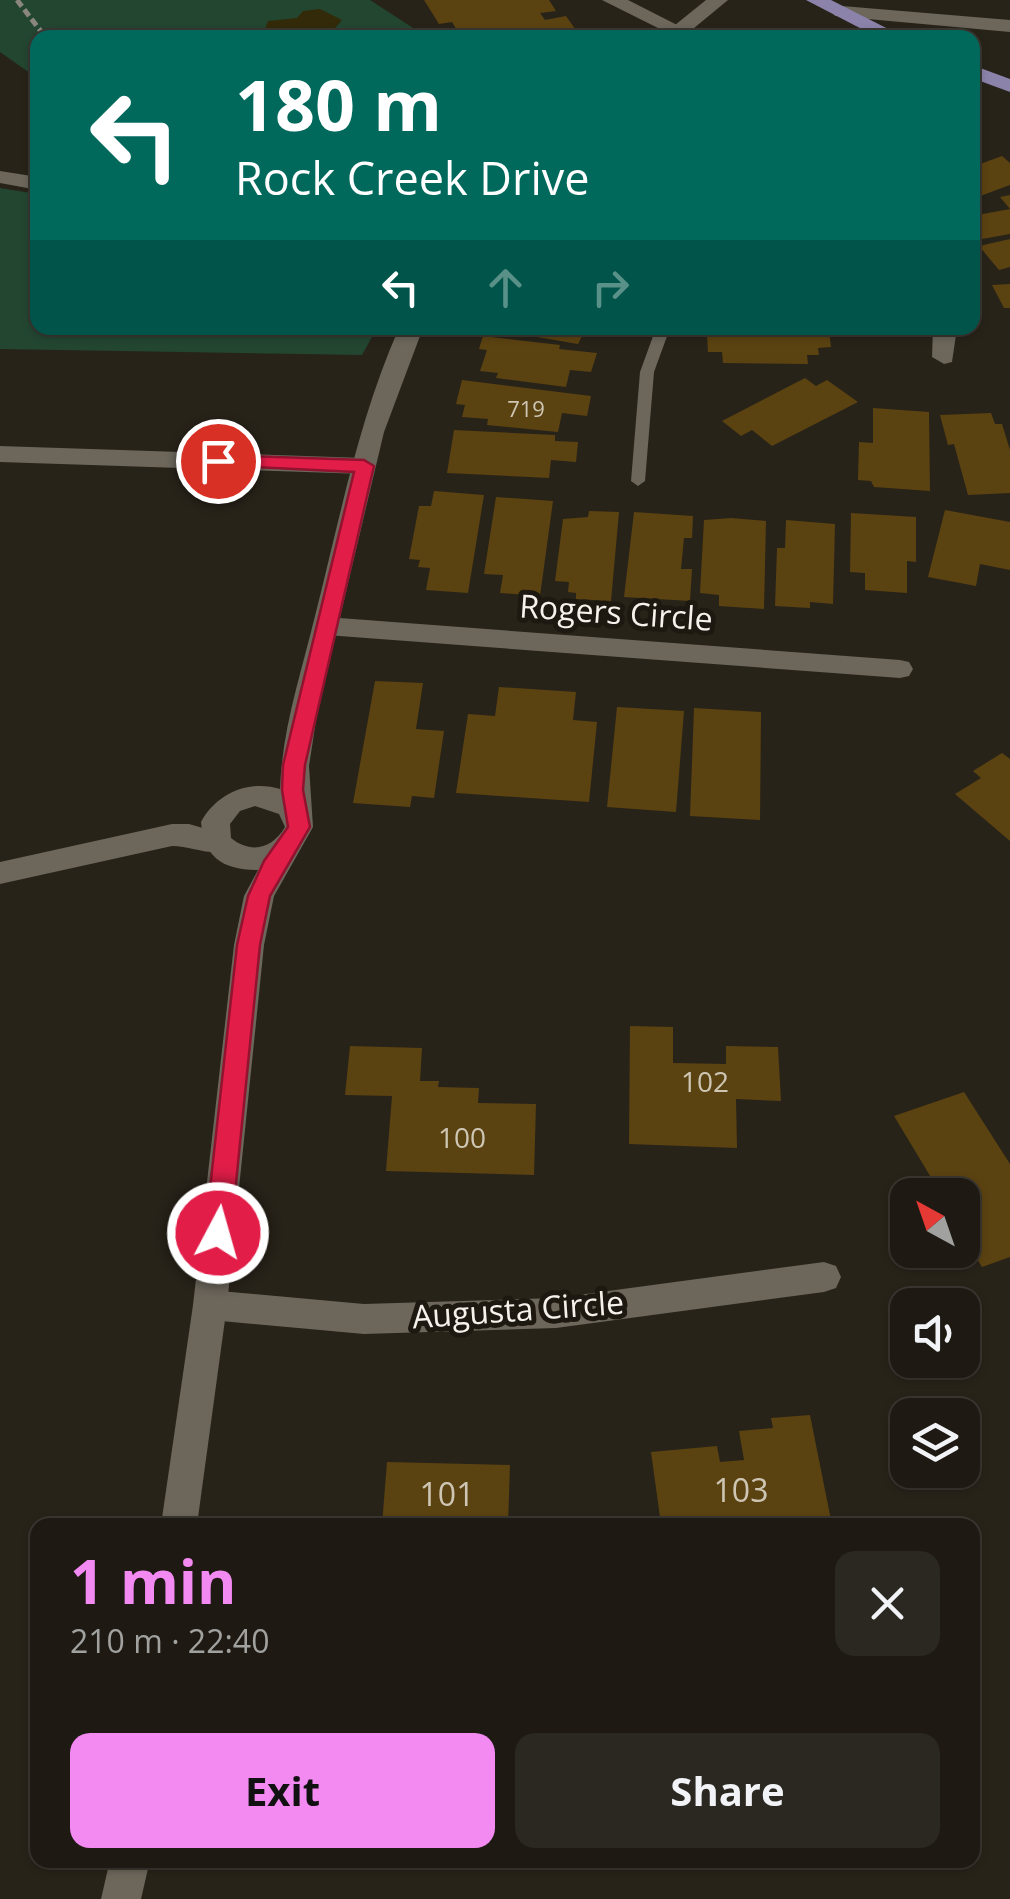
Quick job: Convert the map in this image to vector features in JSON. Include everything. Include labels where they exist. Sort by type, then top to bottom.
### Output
[{"type":"main road","points":[[816,0],[879,30]]},
{"type":"main road","points":[[980,74],[1010,86]]},
{"type":"street","points":[[612,0],[666,30]]},
{"type":"street","points":[[678,30],[718,0]]},
{"type":"street","points":[[842,12],[1010,26]]},
{"type":"street","points":[[0,177],[30,183]]},
{"type":"street","points":[[180,1518],[210,1305],[249,945],[259,896],[282,851],[296,837],[292,790],[302,731],[378,412],[408,335]]},
{"type":"street","points":[[944,357],[946,335]]},
{"type":"street","points":[[0,454],[364,466]]},
{"type":"street","name":"Rogers Circle","points":[[326,626],[900,669]]},
{"type":"street","points":[[249,945],[245,889],[223,849],[214,822],[284,758],[302,731]]},
{"type":"street","points":[[120,846],[238,801],[269,796],[282,800],[297,816]]},
{"type":"street","points":[[0,873],[172,835],[190,835],[250,860],[282,851]]},
{"type":"street","name":"Augusta Circle","points":[[210,1305],[364,1319],[556,1313],[824,1277]]},
{"type":"street","points":[[121,1899],[128,1868]]},
{"type":"lane","points":[[638,481],[647,372],[660,335]]},
{"type":"path","points":[[16,0],[40,30]]},
{"type":"green space","points":[[0,0],[370,0],[416,30],[30,30],[30,73],[0,52]]},
{"type":"green space","points":[[0,188],[30,193],[30,335],[373,335],[362,355],[0,349]]},
{"type":"sand","points":[[320,9],[342,20],[334,30],[265,30],[268,21],[297,18],[303,11]]},
{"type":"building","points":[[424,0],[549,0],[556,11],[540,13],[545,20],[566,16],[576,30],[457,30],[452,22],[439,24]]},
{"type":"building","points":[[1002,156],[1010,163],[1010,185],[980,196],[980,164]]},
{"type":"building","points":[[1010,195],[1010,209],[1000,197]]},
{"type":"building","points":[[1010,209],[1010,234],[982,239],[980,215]]},
{"type":"building","points":[[1010,239],[1010,267],[999,270],[980,246]]},
{"type":"building","points":[[1010,284],[1010,308],[1004,308],[992,285]]},
{"type":"building","points":[[526,335],[582,335],[578,344]]},
{"type":"building","points":[[707,335],[830,335],[831,347],[818,348],[819,355],[807,355],[808,364],[723,363],[722,352],[708,352]]},
{"type":"building","points":[[483,336],[597,353],[591,372],[570,370],[566,387],[496,378],[498,373],[480,371],[487,350],[479,349]]},
{"type":"building","points":[[805,378],[816,386],[827,380],[858,402],[772,446],[752,430],[741,436],[722,421]]},
{"type":"building","points":[[462,380],[591,396],[587,416],[562,413],[558,432],[487,425],[488,419],[462,417],[465,405],[456,404]]},
{"type":"building","points":[[873,408],[929,412],[930,491],[874,487],[871,481],[858,480],[859,442],[873,443]]},
{"type":"building","points":[[991,413],[995,424],[1002,424],[1010,450],[1010,493],[968,495],[954,444],[948,445],[940,415]]},
{"type":"building","points":[[454,430],[555,435],[555,441],[578,442],[576,462],[551,460],[549,478],[447,473]]},
{"type":"building","points":[[434,491],[484,495],[468,593],[426,590],[430,568],[418,567],[420,560],[409,559],[419,506],[431,506]]},
{"type":"building","points":[[496,497],[553,501],[540,596],[500,593],[503,575],[484,574]]},
{"type":"building","points":[[945,510],[1010,522],[1010,570],[980,564],[976,586],[928,577]]},
{"type":"building","points":[[589,511],[619,512],[611,601],[576,599],[576,593],[568,592],[569,582],[555,581],[563,519],[588,517]]},
{"type":"building","points":[[634,512],[693,516],[692,538],[684,538],[681,569],[692,569],[690,601],[624,597]]},
{"type":"building","points":[[851,513],[916,517],[916,562],[907,561],[907,593],[865,590],[865,573],[850,572]]},
{"type":"building","points":[[704,520],[766,521],[764,609],[719,606],[719,595],[700,593]]},
{"type":"building","points":[[786,520],[835,524],[833,604],[810,602],[810,608],[775,606],[777,548],[785,548]]},
{"type":"building","points":[[375,681],[423,683],[416,729],[444,731],[434,798],[412,796],[410,807],[353,803]]},
{"type":"building","points":[[499,687],[576,692],[573,720],[597,722],[589,802],[456,793],[468,714],[495,716]]},
{"type":"building","points":[[617,707],[684,711],[676,812],[607,807]]},
{"type":"building","points":[[694,708],[761,712],[760,820],[690,816]]},
{"type":"building","points":[[1002,753],[1010,759],[1010,841],[955,794],[981,778],[973,771]]},
{"type":"building","points":[[630,1026],[673,1027],[673,1063],[726,1064],[726,1046],[778,1047],[781,1101],[736,1099],[737,1148],[629,1144]]},
{"type":"building","points":[[350,1046],[422,1048],[420,1081],[439,1081],[438,1087],[479,1088],[478,1103],[536,1104],[534,1175],[386,1171],[392,1096],[345,1095]]},
{"type":"building","points":[[964,1092],[1010,1164],[1010,1257],[982,1267],[980,1178],[931,1178],[894,1116]]},
{"type":"building","points":[[810,1415],[831,1518],[660,1518],[651,1452],[717,1446],[720,1462],[744,1460],[739,1431],[773,1428],[771,1418]]},
{"type":"building","points":[[387,1462],[510,1465],[508,1518],[383,1518]]},
{"type":"route","points":[[218,461],[364,466],[294,765],[292,790],[299,827],[296,837],[272,867],[259,896],[249,945],[218,1233]]}]
